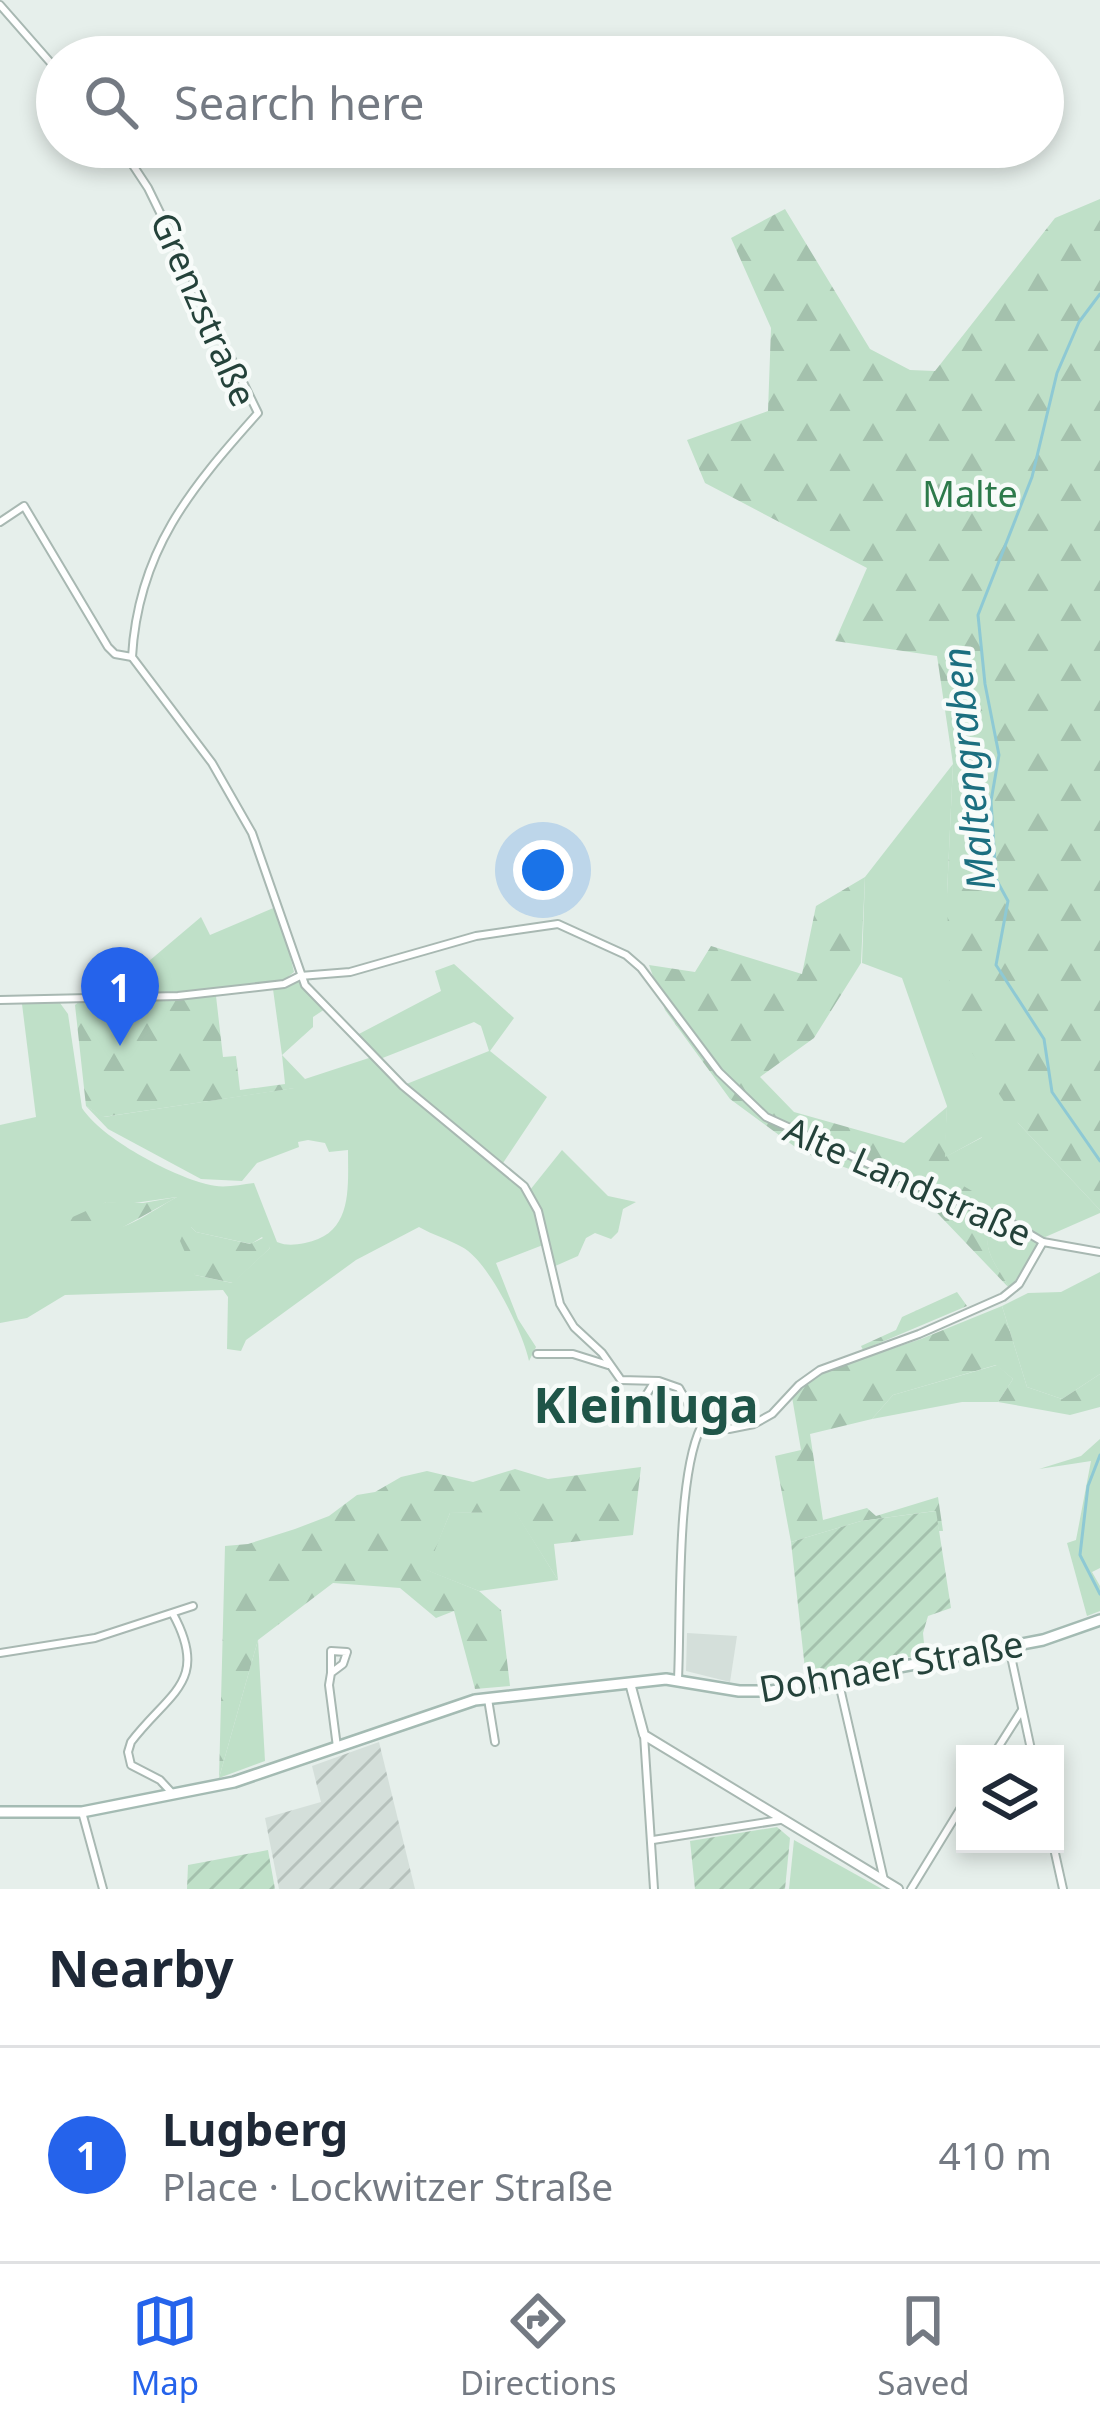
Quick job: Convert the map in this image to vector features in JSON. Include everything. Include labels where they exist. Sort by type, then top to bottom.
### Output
[{"type":"main road","name":"Dohnaer Straße","points":[[0,1812],[82,1812],[234,1783],[445,1708],[488,1699],[678,1679],[754,1692],[1009,1647],[1059,1636],[1100,1620]]},
{"type":"street","points":[[0,5],[36,46]]},
{"type":"street","name":"Grenzstraße","points":[[131,657],[141,593],[171,519],[258,413],[135,168]]},
{"type":"street","points":[[0,522],[24,506],[108,646],[115,654],[131,657],[212,763],[252,833],[284,916],[300,976],[403,1086],[524,1186],[538,1211],[562,1310],[621,1380],[679,1388],[701,1427],[691,1456],[685,1520],[678,1679]]},
{"type":"street","name":"Alte Landstraße","points":[[0,1000],[178,995],[284,984],[300,976],[350,973],[476,935],[558,924],[641,968],[719,1072],[766,1118],[924,1189],[1001,1217],[1043,1242],[1100,1252]]},
{"type":"street","points":[[701,1427],[754,1424],[772,1414],[820,1370],[1003,1297],[1018,1284],[1043,1242]]},
{"type":"street","points":[[536,1354],[573,1354],[608,1365]]},
{"type":"street","points":[[626,1398],[636,1402],[645,1397],[654,1382]]},
{"type":"street","points":[[0,1653],[95,1638],[193,1606]]},
{"type":"street","points":[[173,1614],[189,1651],[187,1674],[128,1752],[131,1765],[164,1782],[174,1796]]},
{"type":"street","points":[[1009,1647],[1030,1745]]},
{"type":"street","points":[[331,1673],[337,1747]]},
{"type":"street","points":[[838,1679],[885,1881]]},
{"type":"street","points":[[630,1683],[644,1735],[654,1889]]},
{"type":"street","points":[[488,1699],[494,1742]]},
{"type":"street","points":[[1000,1745],[1022,1710]]},
{"type":"street","points":[[644,1735],[898,1889]]},
{"type":"street","points":[[82,1812],[103,1889]]},
{"type":"street","points":[[911,1889],[956,1816]]},
{"type":"street","points":[[653,1840],[784,1819]]},
{"type":"street","points":[[1055,1853],[1063,1889]]},
{"type":"shaded area","points":[[687,1633],[737,1636],[730,1682],[686,1671]]},
{"type":"shaded area","points":[[379,1742],[415,1889],[279,1889],[265,1818],[321,1802],[312,1766]]},
{"type":"green space","name":"Malte","points":[[1100,199],[1100,1210],[1018,1123],[950,1019],[947,894],[953,764],[937,656],[835,641],[867,568],[705,483],[687,440],[768,411],[771,328],[731,238],[785,209],[870,349],[910,370],[935,371],[1055,218]]},
{"type":"green space","points":[[953,764],[947,894],[1018,1123],[1100,1210],[1043,1238],[954,1181],[982,1137],[944,1158],[947,1106],[902,978],[862,963],[865,877]]},
{"type":"green space","points":[[865,877],[861,963],[814,1038],[760,1077],[794,1112],[904,1143],[947,1107],[945,1157],[985,1136],[955,1181],[1001,1208],[989,1231],[989,1249],[1010,1289],[919,1194],[802,1152],[730,1099],[665,1010],[649,965],[695,972],[711,946],[802,974],[816,906]]},
{"type":"green space","points":[[278,906],[294,972],[284,980],[178,993],[110,994],[201,917],[210,935]]},
{"type":"green space","points":[[454,964],[514,1018],[490,1051],[547,1097],[501,1166],[404,1085],[489,1051],[481,1026],[474,1022],[380,1059],[357,1035],[441,991],[435,971]]},
{"type":"green space","points":[[299,981],[325,1009],[282,1055],[273,989]]},
{"type":"green space","points":[[216,996],[223,1057],[236,1056],[240,1090],[285,1084],[282,1055],[304,1083],[103,1117],[86,1106],[75,1005],[80,1001]]},
{"type":"green space","points":[[60,1003],[68,1014],[82,1108],[105,1132],[191,1179],[218,1186],[254,1183],[277,1242],[284,1244],[321,1238],[340,1220],[347,1194],[348,1150],[329,1152],[325,1143],[308,1140],[257,1163],[242,1181],[201,1179],[108,1129],[86,1106],[104,1117],[294,1088],[305,1079],[372,1057],[401,1088],[520,1184],[536,1212],[543,1245],[496,1263],[518,1319],[536,1347],[529,1361],[512,1316],[483,1267],[462,1247],[419,1227],[356,1260],[246,1340],[241,1351],[227,1349],[228,1297],[223,1290],[65,1295],[27,1318],[0,1323],[0,1125],[36,1117],[22,1004]],"holes":[[[177,1197],[114,1229],[71,1226],[106,1202]],[[191,1227],[251,1244],[262,1237],[270,1248],[232,1283],[195,1275]]]},
{"type":"green space","points":[[562,1150],[608,1196],[636,1202],[623,1209],[618,1232],[611,1239],[595,1233],[586,1238],[578,1256],[553,1267],[530,1190]]},
{"type":"green space","points":[[177,1197],[116,1231],[93,1234],[57,1224],[106,1202]]},
{"type":"green space","points":[[994,1218],[1039,1244],[1010,1289],[988,1246]]},
{"type":"green space","points":[[191,1227],[250,1244],[265,1237],[270,1248],[233,1283],[195,1275],[180,1241]]},
{"type":"green space","points":[[1100,1272],[1100,1374],[1062,1399],[1027,1387],[1002,1306],[1028,1293],[1061,1292]]},
{"type":"green space","points":[[957,1292],[967,1306],[863,1350],[861,1346],[896,1330],[902,1317]]},
{"type":"green space","points":[[1002,1306],[1027,1387],[1062,1399],[1100,1374],[1100,1407],[1070,1415],[998,1402],[1013,1379],[996,1365],[893,1395],[872,1419],[810,1434],[823,1520],[867,1508],[876,1516],[938,1497],[943,1531],[939,1531],[935,1511],[861,1521],[791,1542],[775,1456],[801,1450],[792,1397],[821,1372]]},
{"type":"green space","points":[[997,1365],[1013,1379],[998,1402],[962,1402],[872,1419],[893,1395]]},
{"type":"green space","points":[[1100,1439],[1100,1568],[1092,1572],[1100,1586],[1100,1611],[1087,1616],[1067,1543],[1076,1540],[1091,1461],[1039,1469],[1081,1456]]},
{"type":"green space","points":[[641,1467],[633,1535],[554,1544],[558,1580],[515,1512],[450,1513],[427,1570],[479,1591],[501,1610],[510,1686],[475,1689],[454,1611],[436,1618],[400,1588],[333,1583],[258,1640],[219,1778],[225,1546],[295,1529],[329,1516],[357,1495],[427,1471],[473,1482],[515,1469],[548,1479]]},
{"type":"green space","points":[[515,1511],[558,1580],[479,1591],[426,1570],[450,1513]]},
{"type":"green space","points":[[936,1511],[951,1608],[928,1616],[923,1633],[925,1654],[806,1678],[791,1542],[861,1521]]},
{"type":"green space","points":[[258,1640],[265,1761],[219,1778]]},
{"type":"green space","points":[[777,1827],[790,1838],[785,1889],[695,1889],[690,1841]]},
{"type":"green space","points":[[794,1840],[882,1889],[789,1889]]},
{"type":"green space","points":[[268,1850],[275,1889],[187,1889],[188,1865]]},
{"type":"waterway","name":"Maltengraben","points":[[1100,294],[1079,322],[1057,373],[1032,477],[978,615],[999,755],[991,801],[996,879],[1008,901],[996,965],[1044,1039],[1052,1092],[1100,1161]]},
{"type":"waterway","name":"Maltengraben","points":[[1100,1455],[1088,1486],[1080,1555],[1100,1594]]},
{"type":"place","name":"Lugberg","points":[[120,1046]]},
{"type":"district","name":"Kleinluga","points":[[646,1404]]}]
